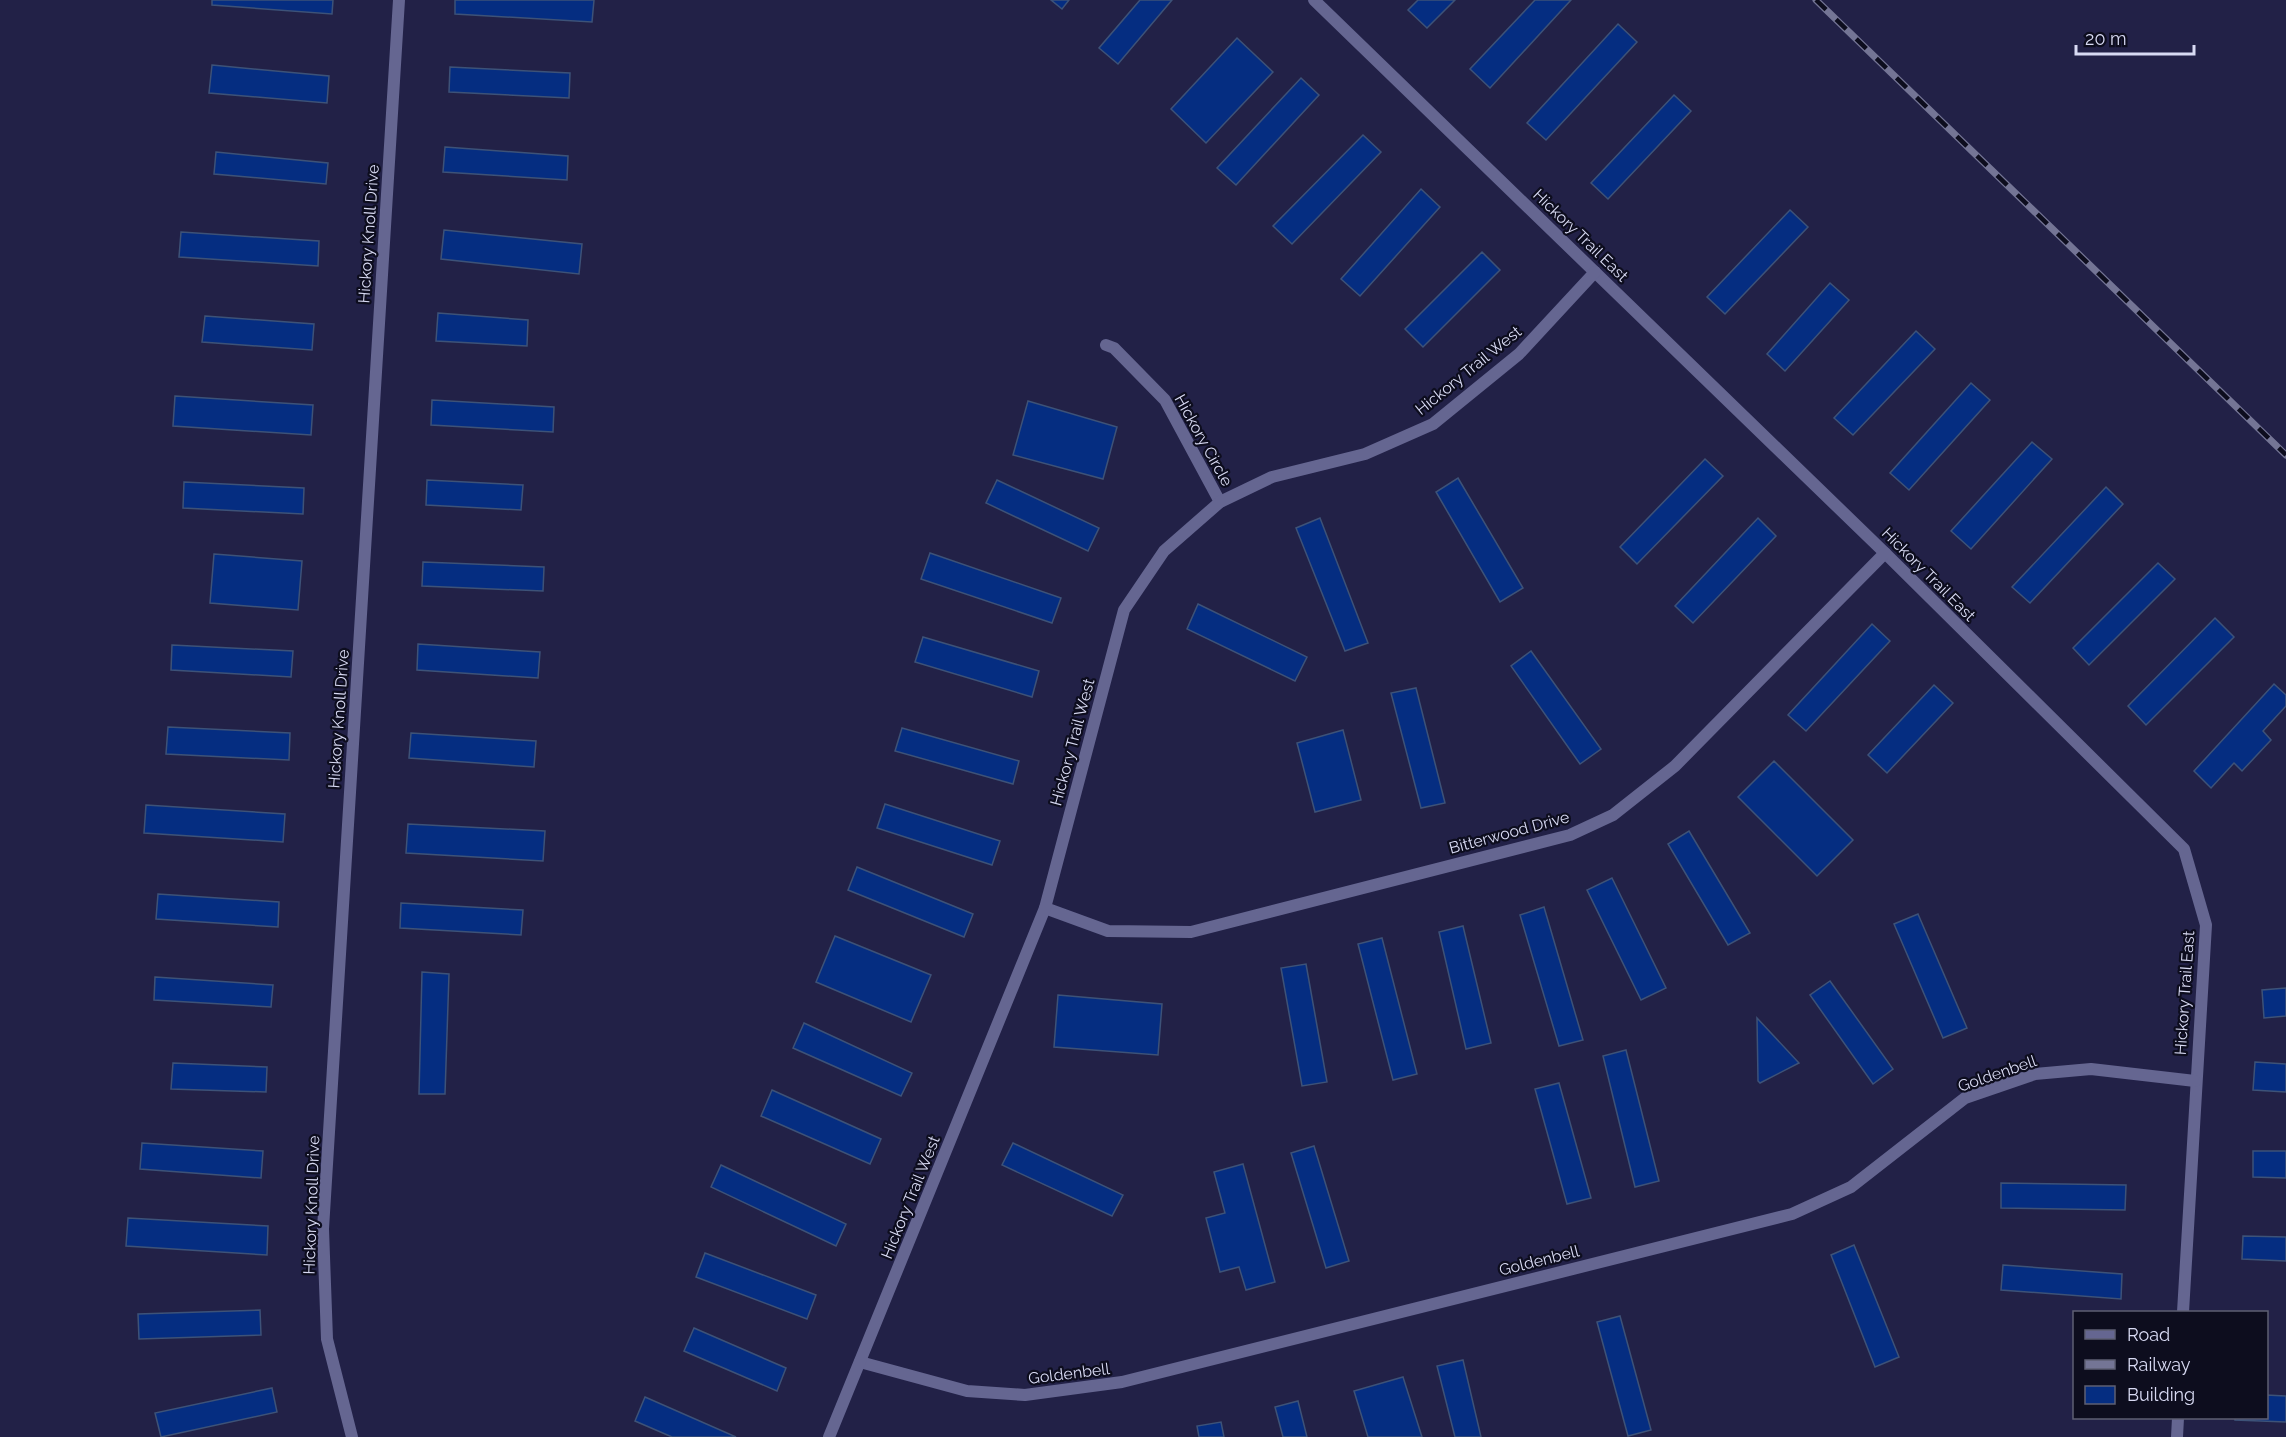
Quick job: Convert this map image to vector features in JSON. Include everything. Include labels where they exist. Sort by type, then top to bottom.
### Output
[{"type":"street","name":"Hickory Knoll Drive","points":[[352,1437],[327,1339],[323,1229],[399,0]]},
{"type":"street","name":"Hickory Trail East","points":[[1314,0],[1885,553],[2184,849],[2206,925],[2183,1311]]},
{"type":"street","name":"Hickory Trail West","points":[[829,1437],[1045,908],[1124,610],[1164,551],[1220,502],[1272,477],[1365,454],[1433,424],[1519,354],[1595,272]]},
{"type":"street","name":"Hickory Circle","points":[[1106,345],[1114,348],[1164,400],[1220,502]]},
{"type":"street","name":"Bitterwood Drive","points":[[1045,908],[1108,931],[1191,932],[1570,835],[1613,815],[1675,766],[1885,553]]},
{"type":"street","name":"Goldenbell","points":[[860,1362],[967,1391],[1025,1395],[1122,1382],[1792,1214],[1851,1186],[1965,1098],[2035,1074],[2091,1069],[2195,1081]]},
{"type":"street","points":[[2177,1437],[2178,1419]]},
{"type":"building","points":[[212,0],[333,0],[332,14],[212,5]]},
{"type":"building","points":[[455,0],[594,0],[592,22],[455,14]]},
{"type":"building","points":[[1051,0],[1069,0],[1062,9]]},
{"type":"building","points":[[1140,0],[1172,0],[1118,64],[1099,48]]},
{"type":"building","points":[[1418,0],[1455,0],[1427,28],[1408,10]]},
{"type":"building","points":[[1535,0],[1571,0],[1490,88],[1470,69]]},
{"type":"building","points":[[1618,24],[1637,42],[1546,140],[1527,123]]},
{"type":"building","points":[[1237,38],[1273,72],[1206,143],[1171,109]]},
{"type":"building","points":[[212,65],[329,76],[327,103],[209,93]]},
{"type":"building","points":[[450,67],[570,73],[569,98],[449,92]]},
{"type":"building","points":[[1301,78],[1319,95],[1236,185],[1217,168]]},
{"type":"building","points":[[1674,95],[1691,111],[1608,199],[1591,183]]},
{"type":"building","points":[[1363,135],[1381,152],[1292,244],[1273,226]]},
{"type":"building","points":[[445,147],[568,156],[567,180],[443,172]]},
{"type":"building","points":[[216,152],[328,163],[326,184],[214,174]]},
{"type":"building","points":[[1421,189],[1440,207],[1360,296],[1341,279]]},
{"type":"building","points":[[1790,210],[1808,227],[1725,314],[1707,297]]},
{"type":"building","points":[[444,230],[582,244],[579,274],[441,259]]},
{"type":"building","points":[[181,232],[319,241],[318,266],[179,257]]},
{"type":"building","points":[[1482,252],[1500,270],[1423,347],[1405,329]]},
{"type":"building","points":[[1830,283],[1849,300],[1785,371],[1767,354]]},
{"type":"building","points":[[438,313],[528,320],[527,346],[436,341]]},
{"type":"building","points":[[205,316],[314,324],[312,350],[202,342]]},
{"type":"building","points":[[1916,331],[1935,349],[1853,435],[1834,418]]},
{"type":"building","points":[[1971,383],[1990,400],[1909,490],[1890,473]]},
{"type":"building","points":[[175,396],[313,405],[311,435],[173,426]]},
{"type":"building","points":[[432,400],[554,407],[553,432],[431,425]]},
{"type":"building","points":[[1028,401],[1117,427],[1103,479],[1013,455]]},
{"type":"building","points":[[2032,442],[2052,459],[1971,549],[1951,531]]},
{"type":"building","points":[[1705,459],[1723,476],[1637,564],[1620,547]]},
{"type":"building","points":[[1458,478],[1523,588],[1500,602],[1436,492]]},
{"type":"building","points":[[427,480],[523,485],[521,510],[426,505]]},
{"type":"building","points":[[997,480],[1099,528],[1088,551],[986,503]]},
{"type":"building","points":[[184,482],[304,488],[303,514],[183,508]]},
{"type":"building","points":[[2106,487],[2123,504],[2030,603],[2012,587]]},
{"type":"building","points":[[1320,518],[1368,643],[1345,651],[1296,528]]},
{"type":"building","points":[[1758,518],[1776,536],[1693,623],[1675,606]]},
{"type":"building","points":[[930,553],[1061,598],[1052,623],[921,579]]},
{"type":"building","points":[[214,554],[302,561],[298,610],[210,603]]},
{"type":"building","points":[[423,562],[544,567],[543,591],[422,586]]},
{"type":"building","points":[[2158,563],[2175,579],[2089,665],[2073,648]]},
{"type":"building","points":[[1198,604],[1307,657],[1295,681],[1187,629]]},
{"type":"building","points":[[2215,618],[2234,637],[2146,725],[2128,706]]},
{"type":"building","points":[[1872,624],[1890,641],[1806,731],[1788,715]]},
{"type":"building","points":[[923,637],[1039,671],[1032,697],[915,662]]},
{"type":"building","points":[[418,644],[540,652],[538,678],[417,670]]},
{"type":"building","points":[[172,645],[293,651],[291,677],[171,670]]},
{"type":"building","points":[[1531,651],[1601,749],[1580,764],[1511,666]]},
{"type":"building","points":[[2274,684],[2286,695],[2286,706],[2263,731],[2271,740],[2242,771],[2234,763],[2211,788],[2194,771]]},
{"type":"building","points":[[1934,685],[1953,703],[1887,773],[1868,755]]},
{"type":"building","points":[[1416,688],[1445,803],[1421,808],[1391,693]]},
{"type":"building","points":[[168,727],[290,733],[289,760],[166,754]]},
{"type":"building","points":[[902,728],[1019,761],[1013,784],[895,751]]},
{"type":"building","points":[[1343,730],[1361,800],[1315,812],[1297,743]]},
{"type":"building","points":[[411,733],[536,741],[534,767],[409,758]]},
{"type":"building","points":[[1774,761],[1853,840],[1817,876],[1738,797]]},
{"type":"building","points":[[885,804],[1000,841],[992,865],[877,828]]},
{"type":"building","points":[[146,805],[285,814],[283,842],[144,833]]},
{"type":"building","points":[[408,824],[545,831],[543,861],[406,853]]},
{"type":"building","points":[[1689,831],[1750,933],[1728,945],[1668,844]]},
{"type":"building","points":[[857,867],[973,914],[964,937],[848,890]]},
{"type":"building","points":[[1612,878],[1666,988],[1641,1000],[1587,890]]},
{"type":"building","points":[[158,894],[279,902],[278,927],[156,919]]},
{"type":"building","points":[[401,903],[523,910],[521,935],[400,928]]},
{"type":"building","points":[[1544,907],[1583,1040],[1559,1046],[1520,915]]},
{"type":"building","points":[[1918,914],[1967,1028],[1943,1038],[1894,924]]},
{"type":"building","points":[[1463,926],[1491,1043],[1466,1049],[1439,932]]},
{"type":"building","points":[[835,936],[931,975],[911,1022],[816,982]]},
{"type":"building","points":[[1382,938],[1417,1074],[1393,1080],[1358,944]]},
{"type":"building","points":[[1306,964],[1327,1082],[1302,1086],[1281,968]]},
{"type":"building","points":[[422,972],[449,974],[445,1094],[419,1094]]},
{"type":"building","points":[[155,977],[273,985],[271,1007],[154,1000]]},
{"type":"building","points":[[1830,981],[1893,1069],[1873,1084],[1810,995]]},
{"type":"building","points":[[2286,988],[2286,1016],[2264,1018],[2262,990]]},
{"type":"building","points":[[1058,995],[1162,1004],[1158,1055],[1054,1047]]},
{"type":"building","points":[[1757,1018],[1799,1063],[1760,1083],[1758,1081]]},
{"type":"building","points":[[804,1023],[912,1073],[901,1096],[793,1048]]},
{"type":"building","points":[[1626,1050],[1659,1181],[1635,1187],[1603,1056]]},
{"type":"building","points":[[2255,1062],[2286,1064],[2286,1092],[2253,1090]]},
{"type":"building","points":[[173,1063],[267,1067],[266,1092],[171,1089]]},
{"type":"building","points":[[1559,1083],[1591,1198],[1567,1204],[1535,1089]]},
{"type":"building","points":[[772,1090],[881,1139],[870,1164],[761,1116]]},
{"type":"building","points":[[142,1143],[263,1151],[261,1178],[140,1169]]},
{"type":"building","points":[[1013,1143],[1123,1195],[1112,1216],[1002,1165]]},
{"type":"building","points":[[1314,1146],[1349,1261],[1326,1268],[1291,1153]]},
{"type":"building","points":[[2253,1151],[2286,1151],[2286,1178],[2253,1177]]},
{"type":"building","points":[[1243,1164],[1275,1282],[1246,1290],[1239,1267],[1220,1272],[1206,1218],[1225,1213],[1214,1172]]},
{"type":"building","points":[[721,1165],[846,1224],[836,1246],[711,1187]]},
{"type":"building","points":[[2001,1183],[2126,1185],[2125,1210],[2001,1208]]},
{"type":"building","points":[[128,1218],[268,1226],[267,1255],[126,1246]]},
{"type":"building","points":[[2243,1236],[2286,1237],[2286,1261],[2242,1259]]},
{"type":"building","points":[[1854,1245],[1899,1357],[1875,1367],[1831,1255]]},
{"type":"building","points":[[705,1253],[816,1295],[807,1319],[696,1277]]},
{"type":"building","points":[[2003,1265],[2122,1274],[2121,1299],[2001,1290]]},
{"type":"building","points":[[260,1310],[261,1335],[139,1339],[138,1314]]},
{"type":"building","points":[[1620,1316],[1651,1430],[1628,1436],[1597,1322]]},
{"type":"building","points":[[694,1328],[786,1368],[777,1391],[684,1351]]},
{"type":"building","points":[[1463,1360],[1481,1437],[1455,1437],[1437,1366]]},
{"type":"building","points":[[1403,1377],[1422,1437],[1368,1437],[1354,1391]]},
{"type":"building","points":[[272,1388],[277,1412],[161,1437],[155,1413]]},
{"type":"building","points":[[2268,1395],[2286,1396],[2286,1422],[2235,1420],[2268,1419]]},
{"type":"building","points":[[645,1397],[736,1437],[672,1437],[635,1421]]},
{"type":"building","points":[[1298,1401],[1307,1437],[1283,1437],[1275,1407]]},
{"type":"building","points":[[1221,1422],[1224,1437],[1199,1437],[1197,1426]]},
{"type":"railway","points":[[1816,0],[2286,455]]}]
